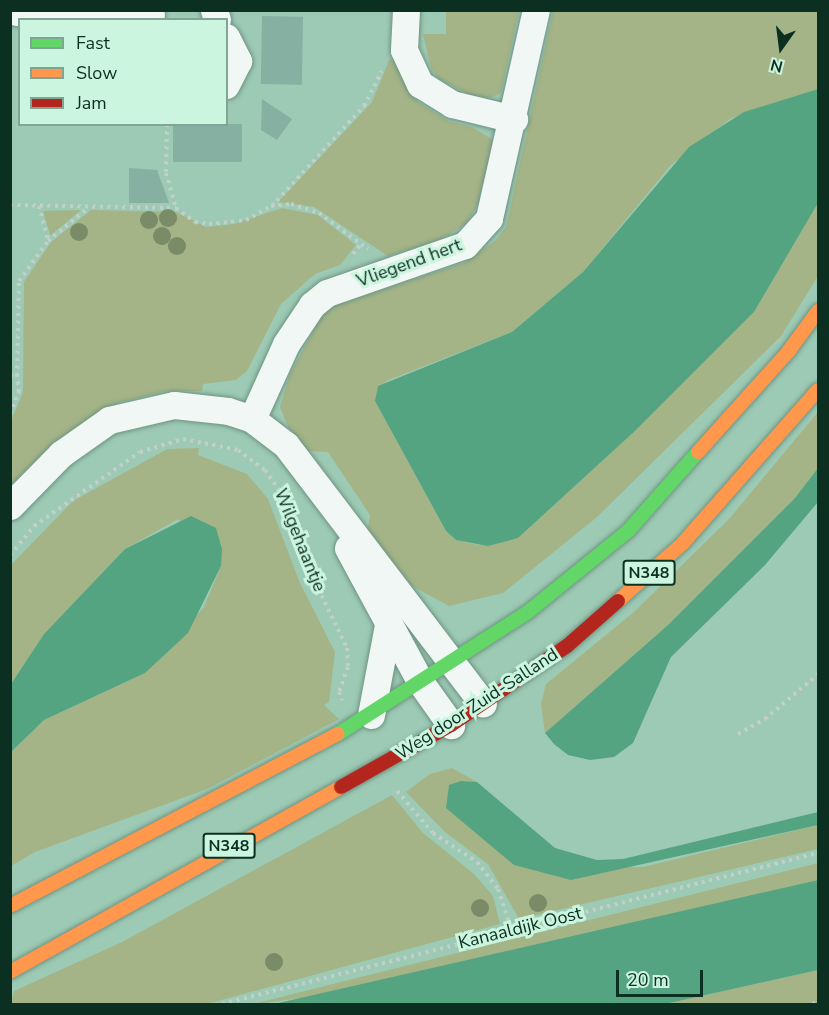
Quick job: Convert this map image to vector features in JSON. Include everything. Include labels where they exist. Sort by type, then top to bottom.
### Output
[{"type":"main road","name":"N348","points":[[10,906],[364,720],[528,612],[628,531],[788,352],[819,311]]},
{"type":"main road","name":"Weg door Zuid-Salland","points":[[10,972],[451,725],[567,646],[683,543],[819,390]]},
{"type":"street","points":[[406,10],[404,50],[420,84],[435,97],[514,118]]},
{"type":"street","name":"Vliegend hert","points":[[252,419],[286,344],[312,305],[327,292],[465,245],[479,232],[496,202],[536,10]]},
{"type":"street","points":[[14,15],[152,15]]},
{"type":"street","points":[[228,41],[238,61],[228,81]]},
{"type":"street","name":"Wilgehaantje","points":[[10,506],[61,454],[109,420],[174,405],[228,411],[252,419],[286,445],[449,664],[483,704]]},
{"type":"street","name":"Wilgehaantje","points":[[310,476],[388,625],[421,683],[451,725]]},
{"type":"street","points":[[364,720],[388,625]]},
{"type":"path","points":[[10,205],[176,208],[195,222],[209,224],[246,220],[271,206],[364,106],[376,89],[386,57],[404,50]]},
{"type":"path","points":[[166,126],[166,173],[176,208]]},
{"type":"path","points":[[271,206],[291,204],[319,213],[362,243],[390,271]]},
{"type":"path","points":[[39,206],[48,241]]},
{"type":"path","points":[[10,414],[19,392],[17,376],[19,281],[48,241],[88,208]]},
{"type":"path","points":[[10,375],[17,376]]},
{"type":"path","name":"Wilgehaantje","points":[[10,555],[34,526],[140,453],[183,439],[238,450],[265,470],[288,503],[315,582],[347,648],[348,667],[339,692],[364,720]]},
{"type":"path","points":[[738,734],[765,719],[819,674]]},
{"type":"path","points":[[380,766],[434,833],[477,862],[498,889],[511,929]]},
{"type":"path","name":"Kanaaldijk Oost","points":[[222,1005],[511,929],[819,853]]},
{"type":"path","points":[[812,1005],[819,1003]]},
{"type":"shaded area","points":[[446,11],[519,11],[501,93],[490,98],[470,95],[438,78],[431,68],[423,34],[446,34]]},
{"type":"shaded area","points":[[553,11],[818,11],[818,89],[730,119],[671,165],[583,272],[512,332],[386,381],[375,401],[446,531],[456,540],[479,545],[518,538],[636,430],[754,312],[818,203],[818,276],[781,336],[597,517],[503,593],[449,606],[412,586],[367,535],[370,515],[328,452],[309,451],[289,429],[280,407],[290,374],[322,315],[338,304],[464,263],[495,241],[506,227]]},
{"type":"shaded area","points":[[394,59],[418,102],[448,121],[472,127],[493,140],[479,202],[467,223],[442,239],[388,256],[314,207],[278,202],[372,102],[389,60]]},
{"type":"shaded area","points":[[818,89],[818,203],[754,312],[636,430],[518,538],[488,546],[456,540],[446,531],[375,401],[378,386],[512,332],[583,272],[689,147],[744,112]]},
{"type":"shaded area","points":[[282,208],[318,215],[356,245],[340,265],[315,274],[281,304],[247,371],[236,380],[203,384],[202,391],[166,391],[118,403],[56,443],[11,484],[11,421],[23,392],[24,282],[51,242],[91,210],[176,212],[206,227],[234,224]]},
{"type":"shaded area","points":[[81,210],[51,235],[50,235],[43,211]]},
{"type":"shaded area","points":[[818,412],[818,468],[795,498],[668,625],[545,733],[541,704],[546,684],[634,612],[729,519]]},
{"type":"shaded area","points":[[199,448],[198,455],[247,474],[268,499],[300,583],[335,652],[329,702],[324,705],[339,719],[207,789],[35,852],[11,866],[11,752],[44,720],[145,673],[204,607],[221,566],[178,519],[125,549],[44,634],[11,684],[11,565],[73,501],[167,449]]},
{"type":"shaded area","points":[[818,468],[818,502],[765,565],[671,657],[633,743],[614,757],[590,760],[568,755],[554,744],[545,733],[668,625],[795,498]]},
{"type":"shaded area","points":[[191,516],[216,528],[222,549],[221,566],[188,633],[145,673],[44,720],[11,752],[11,684],[44,634],[125,549]]},
{"type":"shaded area","points":[[452,768],[477,782],[461,781],[514,865],[643,867],[818,825],[818,849],[519,919],[488,864],[446,833],[406,792],[430,774]]},
{"type":"shaded area","points":[[461,781],[477,782],[555,848],[597,860],[623,859],[818,812],[818,825],[571,880],[514,865],[446,808],[449,785]]},
{"type":"shaded area","points":[[392,795],[423,833],[474,874],[493,896],[500,924],[207,1004],[11,1004],[14,991],[122,942]]},
{"type":"shaded area","points":[[818,863],[818,880],[318,996],[253,1004]]},
{"type":"shaded area","points":[[818,880],[818,970],[665,1004],[274,1004]]},
{"type":"shaded area","points":[[818,970],[818,1004],[665,1004]]},
{"type":"building","points":[[262,16],[303,17],[302,85],[261,84]]},
{"type":"building","points":[[262,99],[292,119],[277,140],[261,130]]},
{"type":"building","points":[[242,124],[242,162],[173,162],[173,126]]},
{"type":"building","points":[[129,168],[157,170],[169,203],[129,203]]},
{"type":"traffic: fast","points":[[338,734],[528,612],[628,531],[698,452]]},
{"type":"traffic: slow","points":[[698,452],[788,352],[818,311]]},
{"type":"traffic: slow","points":[[618,601],[683,543],[818,390]]},
{"type":"traffic: slow","points":[[10,906],[338,734]]},
{"type":"traffic: slow","points":[[10,972],[341,787]]},
{"type":"traffic: jam","points":[[341,787],[451,725],[567,646],[618,601]]}]
